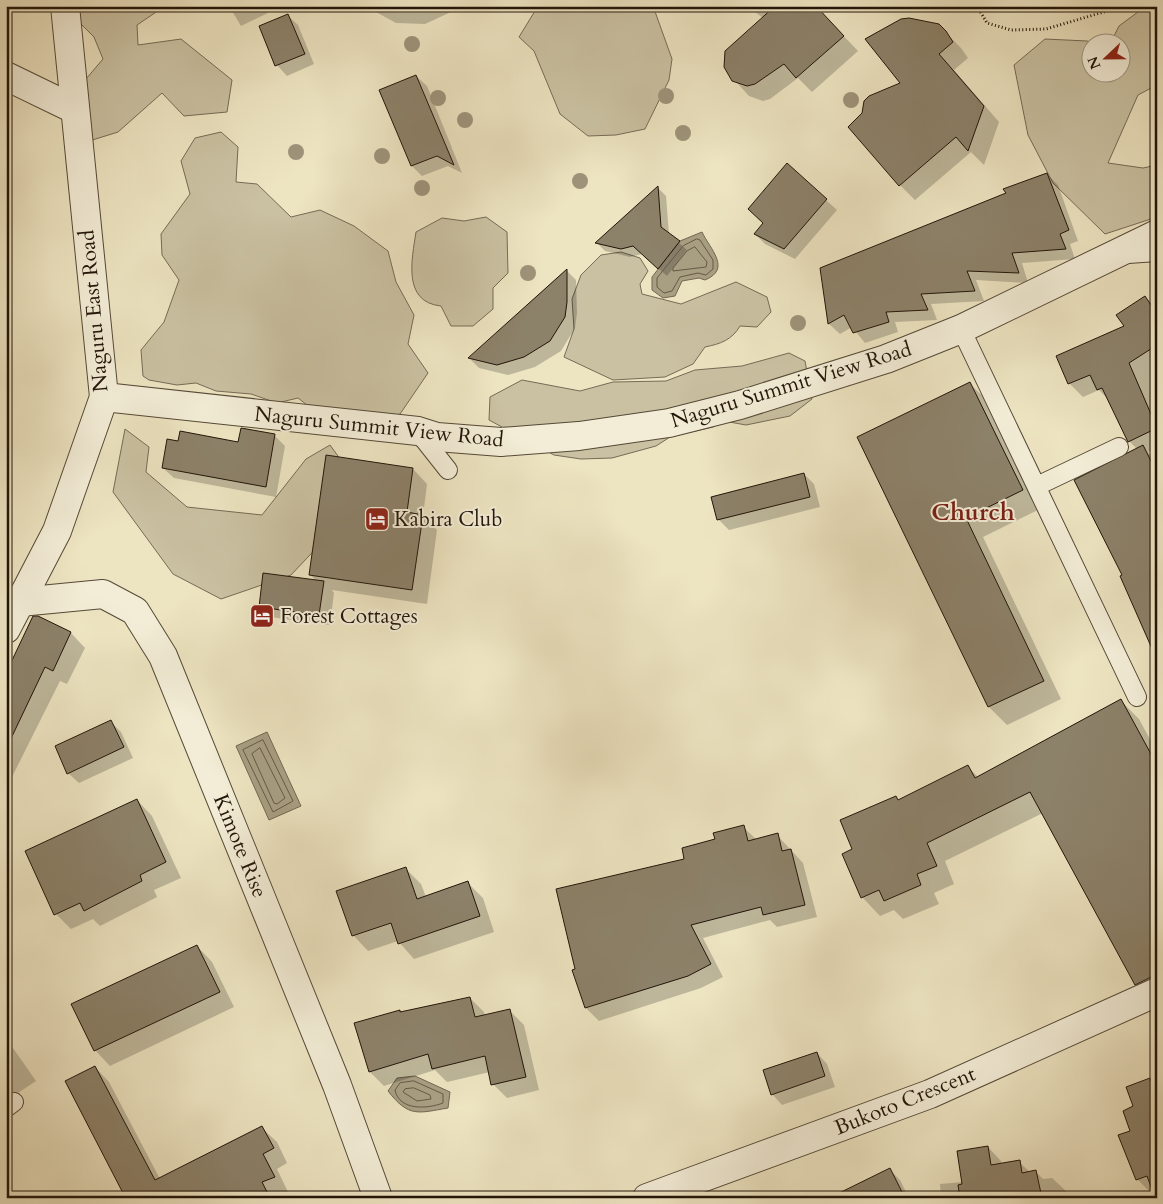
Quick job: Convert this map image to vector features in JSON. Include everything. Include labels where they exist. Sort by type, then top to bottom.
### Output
[{"type":"street","points":[[65,6],[74,108]]},
{"type":"street","points":[[6,76],[74,108]]},
{"type":"street","name":"Naguru East Road","points":[[6,629],[57,530],[104,396],[74,108]]},
{"type":"street","name":"Naguru Summit View Road","points":[[104,396],[418,431],[437,437],[500,442],[580,436],[669,423],[740,405],[886,360],[961,329],[1157,234]]},
{"type":"street","name":"Kimote Rise","points":[[20,602],[103,594],[135,611],[163,656],[337,1084],[378,1198]]},
{"type":"street","name":"Bukoto Crescent","points":[[647,1198],[930,1094],[1157,992]]},
{"type":"lane","points":[[1117,255],[1157,252]]},
{"type":"lane","points":[[961,329],[1137,696]]},
{"type":"lane","points":[[418,431],[448,470]]},
{"type":"lane","points":[[1037,486],[1119,448]]},
{"type":"path","points":[[977,6],[987,23],[1011,30],[1046,29],[1124,6]]},
{"type":"shaded area","points":[[72,6],[165,6],[137,25],[138,45],[181,39],[232,80],[227,112],[184,116],[162,93],[118,132],[86,142],[80,86],[103,59],[94,37],[75,18]]},
{"type":"shaded area","points":[[538,6],[653,6],[672,59],[669,80],[645,129],[616,135],[588,136],[560,114],[534,51],[519,37]]},
{"type":"shaded area","points":[[1146,6],[1157,6],[1157,85],[1138,95],[1108,163],[1143,168],[1157,165],[1157,217],[1105,234],[1053,183],[1028,135],[1014,65],[1045,39],[1080,41],[1080,82],[1130,82],[1130,32],[1116,32],[1119,26]]},
{"type":"shaded area","points":[[221,132],[238,147],[236,182],[257,184],[291,217],[320,210],[354,226],[388,251],[396,282],[414,315],[408,344],[428,373],[400,414],[342,432],[298,398],[277,403],[251,394],[216,391],[196,383],[177,385],[149,380],[143,376],[141,350],[164,322],[179,280],[162,255],[161,234],[190,194],[181,161],[195,138]]},
{"type":"shaded area","points":[[486,217],[507,232],[508,273],[493,288],[493,309],[473,326],[451,326],[441,306],[429,303],[420,297],[415,288],[412,278],[412,266],[416,232],[442,218],[464,221]]},
{"type":"shaded area","points":[[621,252],[640,258],[648,271],[640,284],[642,294],[681,304],[736,282],[767,297],[771,312],[757,327],[740,326],[725,341],[705,347],[693,364],[665,377],[613,380],[564,357],[574,329],[572,299],[581,275],[601,255]]},
{"type":"shaded area","points":[[789,353],[805,361],[812,399],[790,416],[746,425],[724,421],[713,427],[670,437],[656,446],[612,458],[581,459],[554,455],[489,420],[490,397],[522,380],[580,391],[613,382],[666,381],[695,370],[742,366]]},
{"type":"shaded area","points":[[125,429],[149,447],[146,472],[187,507],[262,515],[306,459],[330,445],[351,474],[343,520],[291,575],[221,599],[173,574],[113,492]]},
{"type":"water","points":[[702,232],[717,258],[717,270],[705,280],[699,278],[682,281],[675,296],[663,298],[652,290],[652,277],[680,241]]},
{"type":"water","points":[[267,732],[301,806],[269,820],[236,746]]},
{"type":"water","points":[[415,1076],[450,1092],[448,1108],[415,1112],[408,1110],[395,1100],[388,1091],[397,1078]]},
{"type":"building","points":[[775,6],[816,6],[844,36],[796,78],[784,64],[755,84],[747,86],[732,81],[724,67],[725,51]]},
{"type":"building","points":[[288,14],[305,54],[275,66],[259,26]]},
{"type":"building","points":[[909,18],[939,24],[946,31],[953,42],[939,54],[984,106],[968,151],[956,137],[899,186],[848,127],[862,113],[864,101],[869,96],[900,83],[865,39],[901,19]]},
{"type":"building","points":[[416,75],[454,165],[437,156],[411,166],[379,90]]},
{"type":"building","points":[[787,163],[827,199],[784,249],[754,234],[763,223],[748,209]]},
{"type":"building","points":[[1047,173],[1069,230],[1060,234],[1066,249],[1012,253],[1019,273],[967,271],[975,291],[921,294],[928,310],[886,312],[889,322],[853,333],[844,315],[828,324],[820,268],[1006,193],[1003,189]]},
{"type":"building","points":[[658,186],[661,227],[680,241],[658,269],[633,246],[621,249],[595,243]]},
{"type":"building","points":[[567,269],[565,317],[550,341],[524,357],[497,365],[468,358]]},
{"type":"building","points":[[1145,296],[1157,314],[1157,345],[1129,363],[1157,428],[1128,442],[1102,388],[1097,390],[1090,375],[1068,384],[1056,356],[1124,326],[1116,315]]},
{"type":"building","points":[[970,382],[1023,490],[966,518],[1044,681],[988,707],[857,437]]},
{"type":"building","points":[[241,428],[275,434],[266,487],[162,468],[167,439],[178,441],[180,431],[238,442]]},
{"type":"building","points":[[1143,445],[1157,473],[1157,660],[1120,576],[1122,575],[1074,480]]},
{"type":"building","points":[[326,455],[413,468],[407,512],[423,515],[412,590],[309,575]]},
{"type":"building","points":[[804,473],[810,497],[717,520],[711,497]]},
{"type":"building","points":[[263,573],[324,581],[319,615],[259,607]]},
{"type":"building","points":[[33,616],[38,616],[71,632],[53,671],[45,667],[6,749],[6,673]]},
{"type":"building","points":[[1121,699],[1157,765],[1157,974],[1135,985],[1030,792],[927,843],[937,866],[917,874],[921,885],[884,901],[879,890],[861,898],[842,854],[852,849],[840,820],[896,796],[898,800],[968,765],[975,778]]},
{"type":"building","points":[[111,720],[124,747],[67,774],[55,746]]},
{"type":"building","points":[[137,799],[166,862],[140,875],[142,881],[84,911],[80,903],[54,915],[25,851]]},
{"type":"building","points":[[744,825],[748,841],[778,833],[782,851],[791,849],[805,905],[763,915],[761,907],[691,925],[711,964],[688,976],[585,1008],[572,970],[575,969],[556,889],[684,859],[682,848],[715,839],[713,833]]},
{"type":"building","points":[[406,867],[417,899],[468,881],[480,916],[398,944],[391,923],[352,936],[336,891]]},
{"type":"building","points":[[197,945],[220,992],[94,1051],[71,1004]]},
{"type":"building","points":[[470,997],[475,1017],[510,1009],[526,1077],[491,1085],[485,1056],[432,1069],[428,1054],[369,1072],[354,1023],[400,1010],[400,1012]]},
{"type":"building","points":[[817,1052],[825,1076],[771,1095],[763,1070]]},
{"type":"building","points":[[95,1066],[155,1180],[262,1126],[274,1148],[263,1154],[275,1177],[262,1182],[270,1198],[119,1198],[124,1195],[65,1081]]},
{"type":"building","points":[[1150,1078],[1157,1097],[1157,1194],[1154,1195],[1147,1176],[1136,1180],[1118,1135],[1130,1131],[1123,1111],[1133,1106],[1126,1087]]},
{"type":"building","points":[[988,1146],[991,1165],[1020,1160],[1022,1173],[1036,1170],[1042,1198],[960,1198],[958,1185],[962,1184],[957,1151]]},
{"type":"building","points":[[890,1168],[905,1198],[829,1198]]},
{"type":"place","name":"Kabira Club","points":[[377,519]]},
{"type":"place","name":"Forest Cottages","points":[[262,616]]},
{"type":"district","name":"Church","points":[[973,512]]}]
